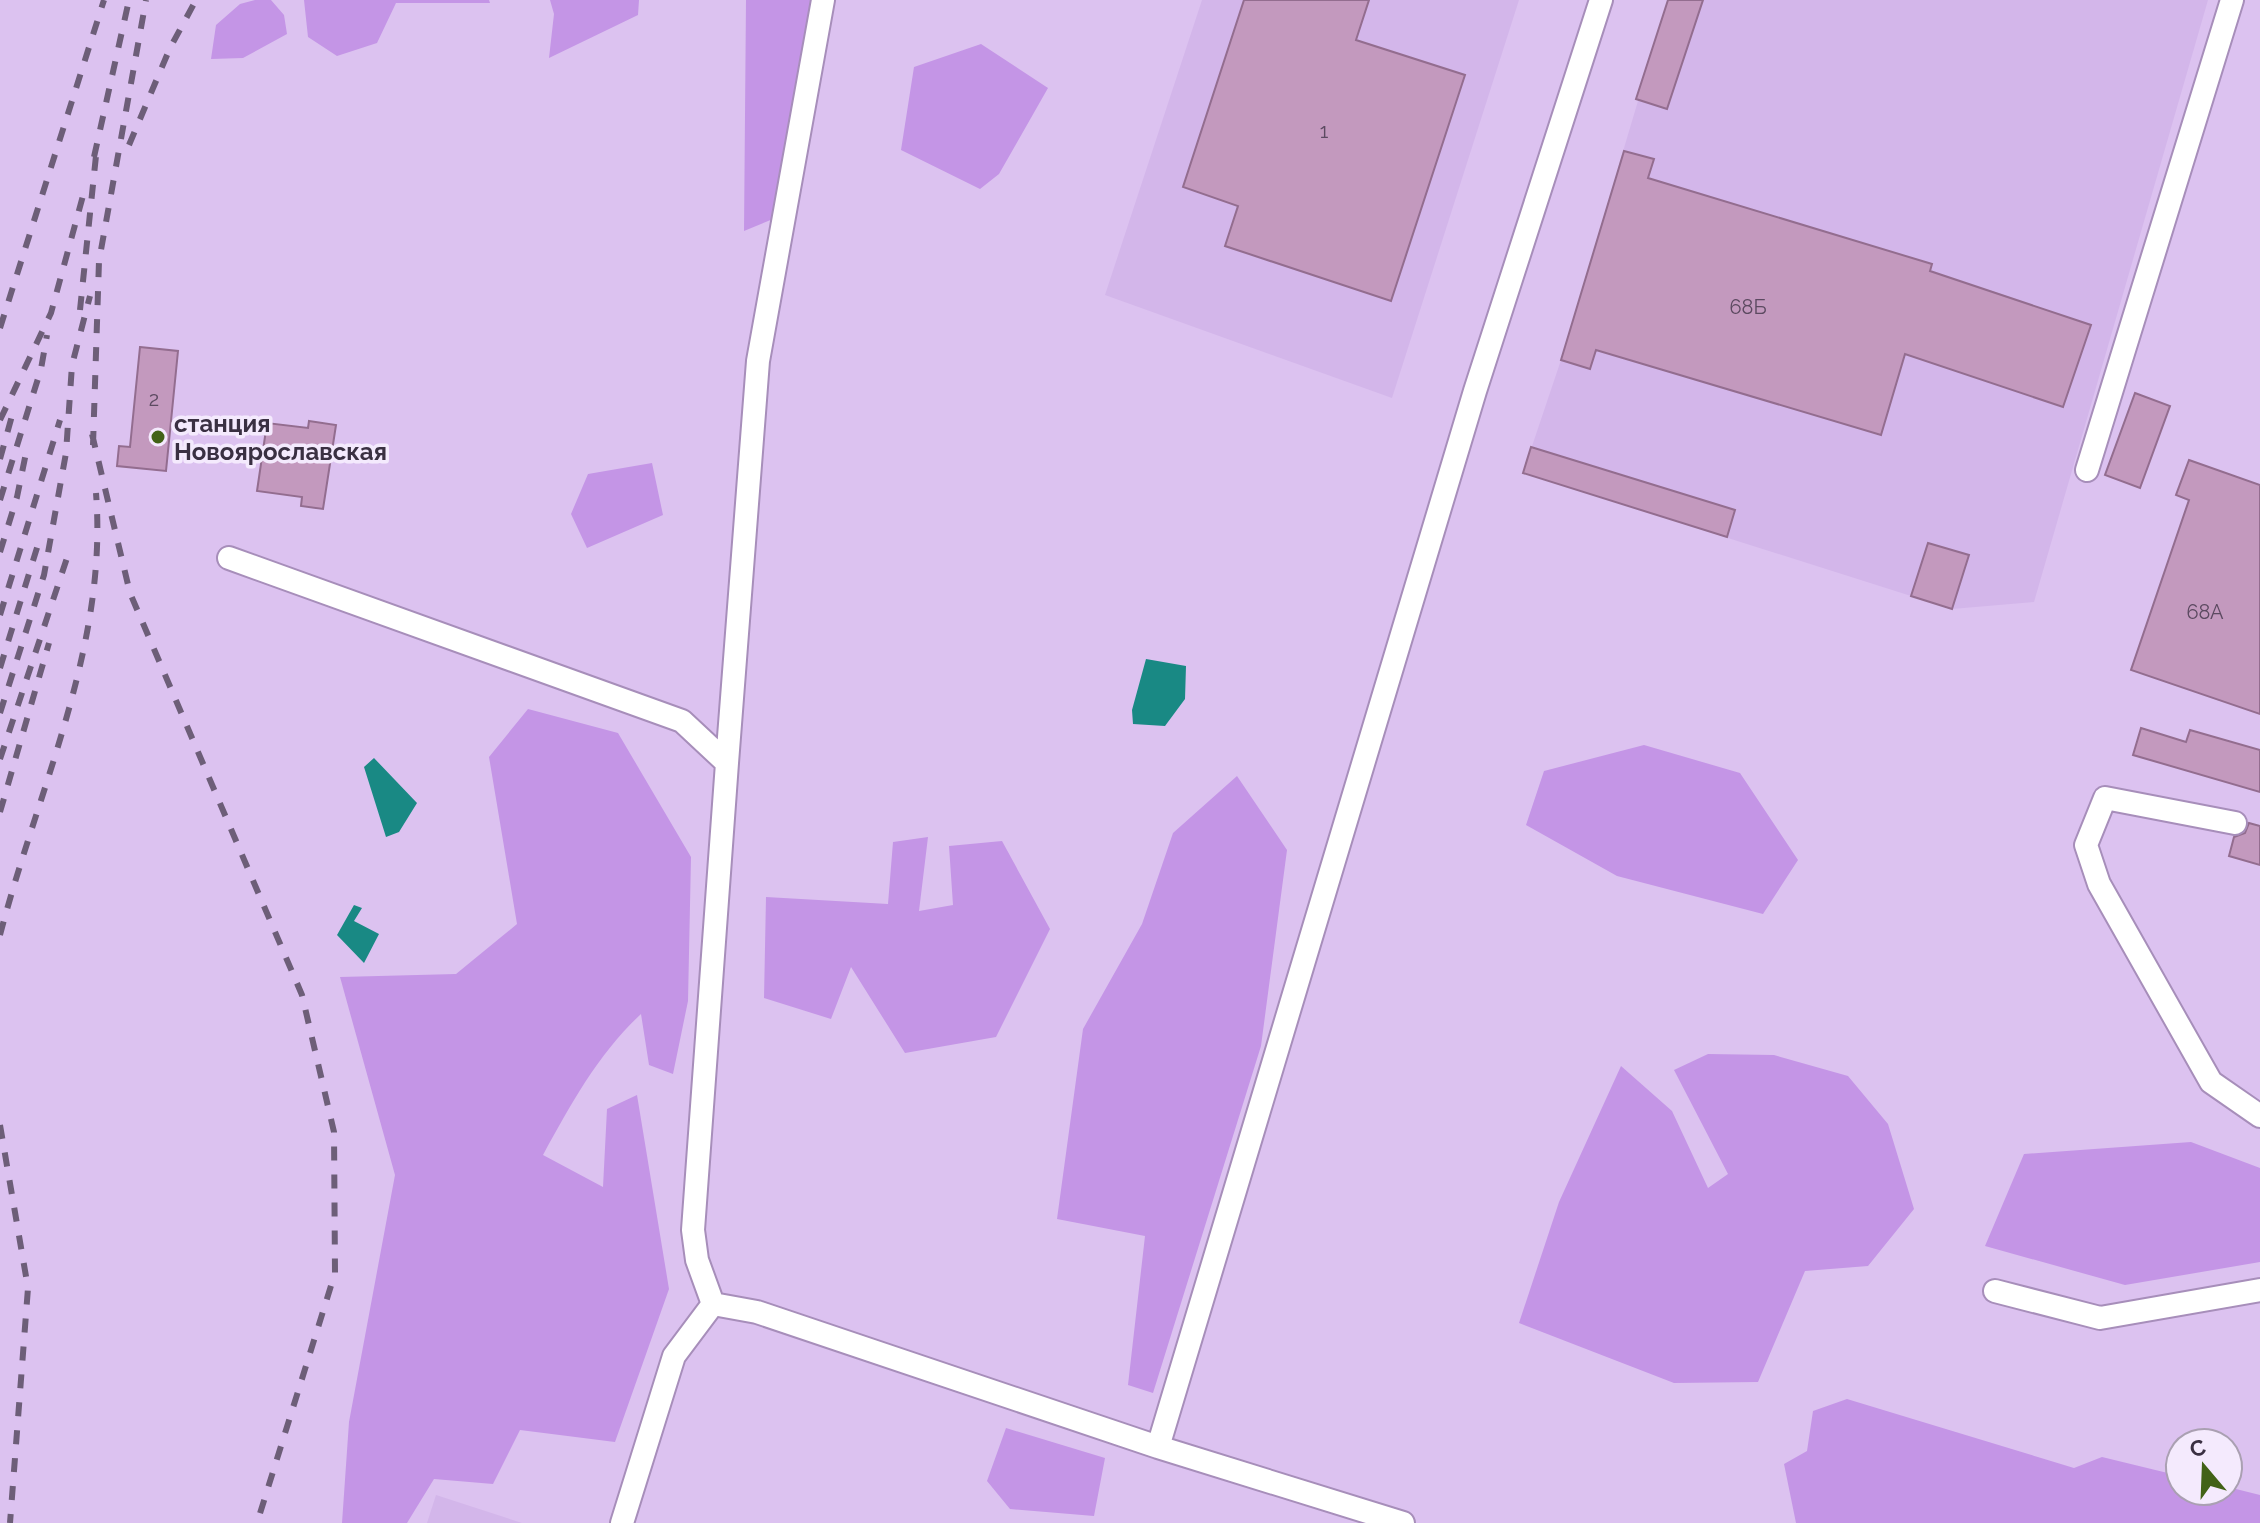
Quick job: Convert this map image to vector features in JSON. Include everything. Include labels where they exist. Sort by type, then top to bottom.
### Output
[{"type":"street","points":[[713,1304],[697,1260],[693,1230],[758,361],[823,0]]},
{"type":"street","points":[[1158,1447],[1475,391],[1601,0]]},
{"type":"street","points":[[2087,470],[2232,0]]},
{"type":"street","points":[[229,558],[682,721],[727,763]]},
{"type":"street","points":[[2235,823],[2105,798],[2086,845],[2099,884],[2211,1082],[2260,1116]]},
{"type":"street","points":[[1995,1291],[2100,1318],[2260,1290]]},
{"type":"street","points":[[713,1304],[757,1312],[1158,1447],[1403,1523]]},
{"type":"street","points":[[622,1523],[674,1356],[713,1304]]},
{"type":"shaded area","points":[[271,0],[284,15],[287,34],[243,58],[211,59],[216,25],[240,4]]},
{"type":"shaded area","points":[[304,0],[489,0],[490,3],[396,3],[377,43],[337,56],[308,37]]},
{"type":"shaded area","points":[[550,0],[639,0],[638,15],[549,58],[554,14]]},
{"type":"shaded area","points":[[746,0],[818,0],[790,212],[744,231]]},
{"type":"shaded area","points":[[1202,0],[1519,0],[1392,398],[1105,295]]},
{"type":"shaded area","points":[[1668,0],[2208,0],[2034,602],[1952,609],[1523,473],[1561,360]]},
{"type":"shaded area","points":[[981,44],[1048,88],[999,174],[980,189],[901,150],[914,67]]},
{"type":"shaded area","points":[[652,463],[663,515],[587,548],[571,514],[588,474]]},
{"type":"shaded area","points":[[1146,659],[1186,666],[1185,699],[1165,726],[1133,724],[1132,710]]},
{"type":"shaded area","points":[[528,709],[618,733],[691,857],[688,1001],[673,1074],[649,1065],[641,1014],[598,1063],[543,1155],[603,1187],[607,1109],[637,1095],[669,1289],[615,1442],[520,1430],[493,1484],[434,1479],[407,1523],[342,1523],[349,1422],[395,1175],[340,977],[456,974],[517,924],[489,757]]},
{"type":"shaded area","points":[[1644,745],[1740,773],[1798,860],[1763,914],[1617,876],[1526,825],[1544,771]]},
{"type":"shaded area","points":[[374,758],[417,803],[399,832],[386,837],[364,767]]},
{"type":"shaded area","points":[[1237,776],[1287,850],[1261,1046],[1153,1393],[1128,1385],[1145,1236],[1057,1219],[1083,1029],[1142,924],[1173,833]]},
{"type":"shaded area","points":[[928,837],[919,911],[953,905],[949,846],[1002,841],[1050,929],[996,1037],[905,1053],[851,967],[831,1019],[764,998],[766,897],[888,904],[893,842]]},
{"type":"shaded area","points":[[354,905],[362,908],[354,921],[379,934],[364,963],[337,935]]},
{"type":"shaded area","points":[[1708,1054],[1774,1055],[1848,1076],[1888,1124],[1914,1209],[1868,1266],[1805,1271],[1758,1382],[1674,1383],[1519,1323],[1559,1202],[1621,1066],[1672,1111],[1708,1188],[1728,1174],[1674,1070]]},
{"type":"shaded area","points":[[2191,1142],[2260,1168],[2260,1262],[2125,1285],[1985,1246],[2024,1154]]},
{"type":"shaded area","points":[[1847,1399],[2074,1468],[2102,1457],[2164,1472],[2164,1507],[2244,1507],[2244,1491],[2260,1495],[2260,1523],[1796,1523],[1784,1464],[1807,1451],[1813,1411]]},
{"type":"shaded area","points":[[1006,1428],[1105,1458],[1094,1516],[1010,1509],[987,1481]]},
{"type":"shaded area","points":[[436,1495],[522,1523],[427,1523]]},
{"type":"building","points":[[1244,0],[1369,0],[1356,40],[1465,75],[1391,301],[1225,246],[1238,206],[1183,187]]},
{"type":"building","points":[[1668,0],[1703,0],[1667,109],[1636,99]]},
{"type":"building","points":[[1624,151],[1654,159],[1648,178],[1932,264],[1930,271],[2091,325],[2063,407],[1905,354],[1881,435],[1596,350],[1590,369],[1561,360]]},
{"type":"building","points":[[140,347],[178,351],[166,471],[117,466],[119,446],[130,447]]},
{"type":"building","points":[[2135,393],[2170,406],[2140,488],[2105,475]]},
{"type":"building","points":[[309,421],[336,425],[323,509],[301,506],[302,497],[257,491],[267,423],[308,428]]},
{"type":"building","points":[[1531,447],[1735,510],[1727,537],[1523,473]]},
{"type":"building","points":[[2189,460],[2260,485],[2260,714],[2131,670],[2189,500],[2176,495]]},
{"type":"building","points":[[1928,543],[1969,555],[1952,609],[1911,596]]},
{"type":"building","points":[[2141,728],[2186,742],[2190,730],[2260,750],[2260,792],[2133,755]]},
{"type":"building","points":[[2249,823],[2260,826],[2260,865],[2229,856],[2234,837],[2245,833]]},
{"type":"railway","points":[[0,328],[104,0]]},
{"type":"railway","points":[[94,157],[129,0]]},
{"type":"railway","points":[[93,445],[99,261],[146,0]]},
{"type":"railway","points":[[129,145],[170,48],[196,0]]},
{"type":"railway","points":[[80,310],[97,146]]},
{"type":"railway","points":[[0,420],[51,313],[84,192]]},
{"type":"railway","points":[[0,713],[44,575],[66,453],[72,365],[90,296]]},
{"type":"railway","points":[[0,500],[41,369],[47,335]]},
{"type":"railway","points":[[0,459],[15,405]]},
{"type":"railway","points":[[0,615],[60,420]]},
{"type":"railway","points":[[92,434],[130,593],[302,995],[334,1132],[335,1273],[257,1523]]},
{"type":"railway","points":[[0,552],[17,497],[27,448]]},
{"type":"railway","points":[[0,935],[81,662],[97,550],[96,493]]},
{"type":"railway","points":[[0,668],[40,538]]},
{"type":"railway","points":[[0,759],[68,555]]},
{"type":"railway","points":[[0,812],[49,643]]},
{"type":"railway","points":[[0,1125],[28,1288],[10,1523]]},
{"type":"place","name":"станция Новоярославская","points":[[158,437]]}]
